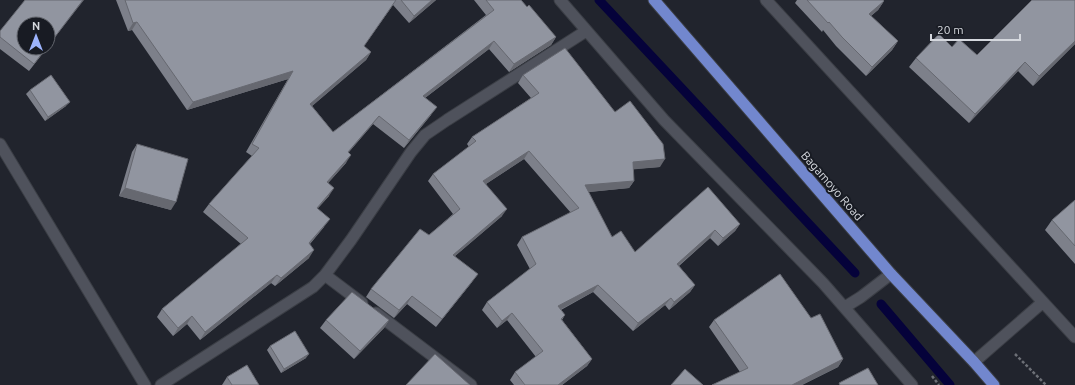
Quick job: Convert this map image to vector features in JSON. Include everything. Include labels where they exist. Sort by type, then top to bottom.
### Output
[{"type":"highway","name":"Bagamoyo Road","points":[[654,0],[891,274],[994,385]]},
{"type":"street","points":[[560,0],[664,120],[823,283],[912,385]]},
{"type":"street","points":[[766,0],[1075,337]]},
{"type":"street","points":[[161,385],[313,287],[325,275],[351,240],[411,152],[425,136],[447,120],[586,31]]},
{"type":"street","points":[[0,144],[145,385]]},
{"type":"street","points":[[845,307],[861,297],[891,274]]},
{"type":"street","points":[[325,275],[471,385]]},
{"type":"street","points":[[974,362],[1044,302]]},
{"type":"path","points":[[1001,339],[1046,385]]},
{"type":"building","points":[[25,0],[83,0],[56,35],[56,16],[16,16],[16,50],[0,37],[0,31]]},
{"type":"building","points":[[125,0],[396,0],[364,46],[371,52],[310,104],[333,132],[494,10],[486,0],[521,0],[527,7],[529,5],[556,37],[514,64],[494,41],[423,96],[437,107],[409,140],[379,116],[348,152],[351,155],[327,182],[334,188],[317,208],[330,219],[309,243],[314,250],[281,278],[277,275],[205,332],[192,316],[178,328],[162,309],[248,238],[209,204],[259,148],[252,144],[293,71],[193,102],[137,22],[133,23]]},
{"type":"building","points":[[401,0],[432,0],[414,16]]},
{"type":"building","points":[[807,0],[883,0],[884,1],[869,14],[898,41],[872,67]]},
{"type":"building","points":[[1032,0],[1075,0],[1075,41],[1039,76],[1025,62],[975,114],[916,58],[939,34],[952,47],[959,39],[977,55]]},
{"type":"building","points":[[565,48],[615,112],[630,101],[663,144],[665,159],[633,162],[634,181],[585,185],[612,237],[621,231],[635,252],[708,187],[740,224],[723,238],[715,230],[677,264],[695,285],[674,302],[671,298],[638,323],[598,285],[558,306],[565,315],[561,319],[592,359],[558,385],[525,385],[515,372],[543,351],[512,313],[502,321],[487,302],[536,264],[522,237],[579,208],[529,151],[483,181],[507,209],[453,255],[478,274],[442,319],[412,296],[399,310],[371,289],[420,229],[429,235],[460,209],[433,174],[476,141],[472,137],[539,93],[523,75]]},
{"type":"building","points":[[24,56],[40,56],[34,64]]},
{"type":"building","points":[[51,75],[70,102],[48,117],[30,90]]},
{"type":"building","points":[[137,144],[188,159],[176,202],[125,188]]},
{"type":"building","points":[[1075,200],[1075,246],[1052,220]]},
{"type":"building","points":[[780,274],[811,318],[820,314],[843,359],[792,385],[712,385],[748,368],[714,320]]},
{"type":"building","points":[[352,292],[389,320],[360,351],[326,320]]},
{"type":"building","points":[[295,331],[309,354],[284,369],[270,346]]},
{"type":"building","points":[[435,354],[470,385],[406,385]]},
{"type":"building","points":[[247,365],[259,385],[232,385],[227,377]]},
{"type":"building","points":[[868,368],[878,385],[840,385],[839,383]]},
{"type":"building","points":[[685,369],[703,385],[671,385]]},
{"type":"waterway","points":[[599,0],[855,273]]},
{"type":"waterway","points":[[881,304],[950,385]]}]
